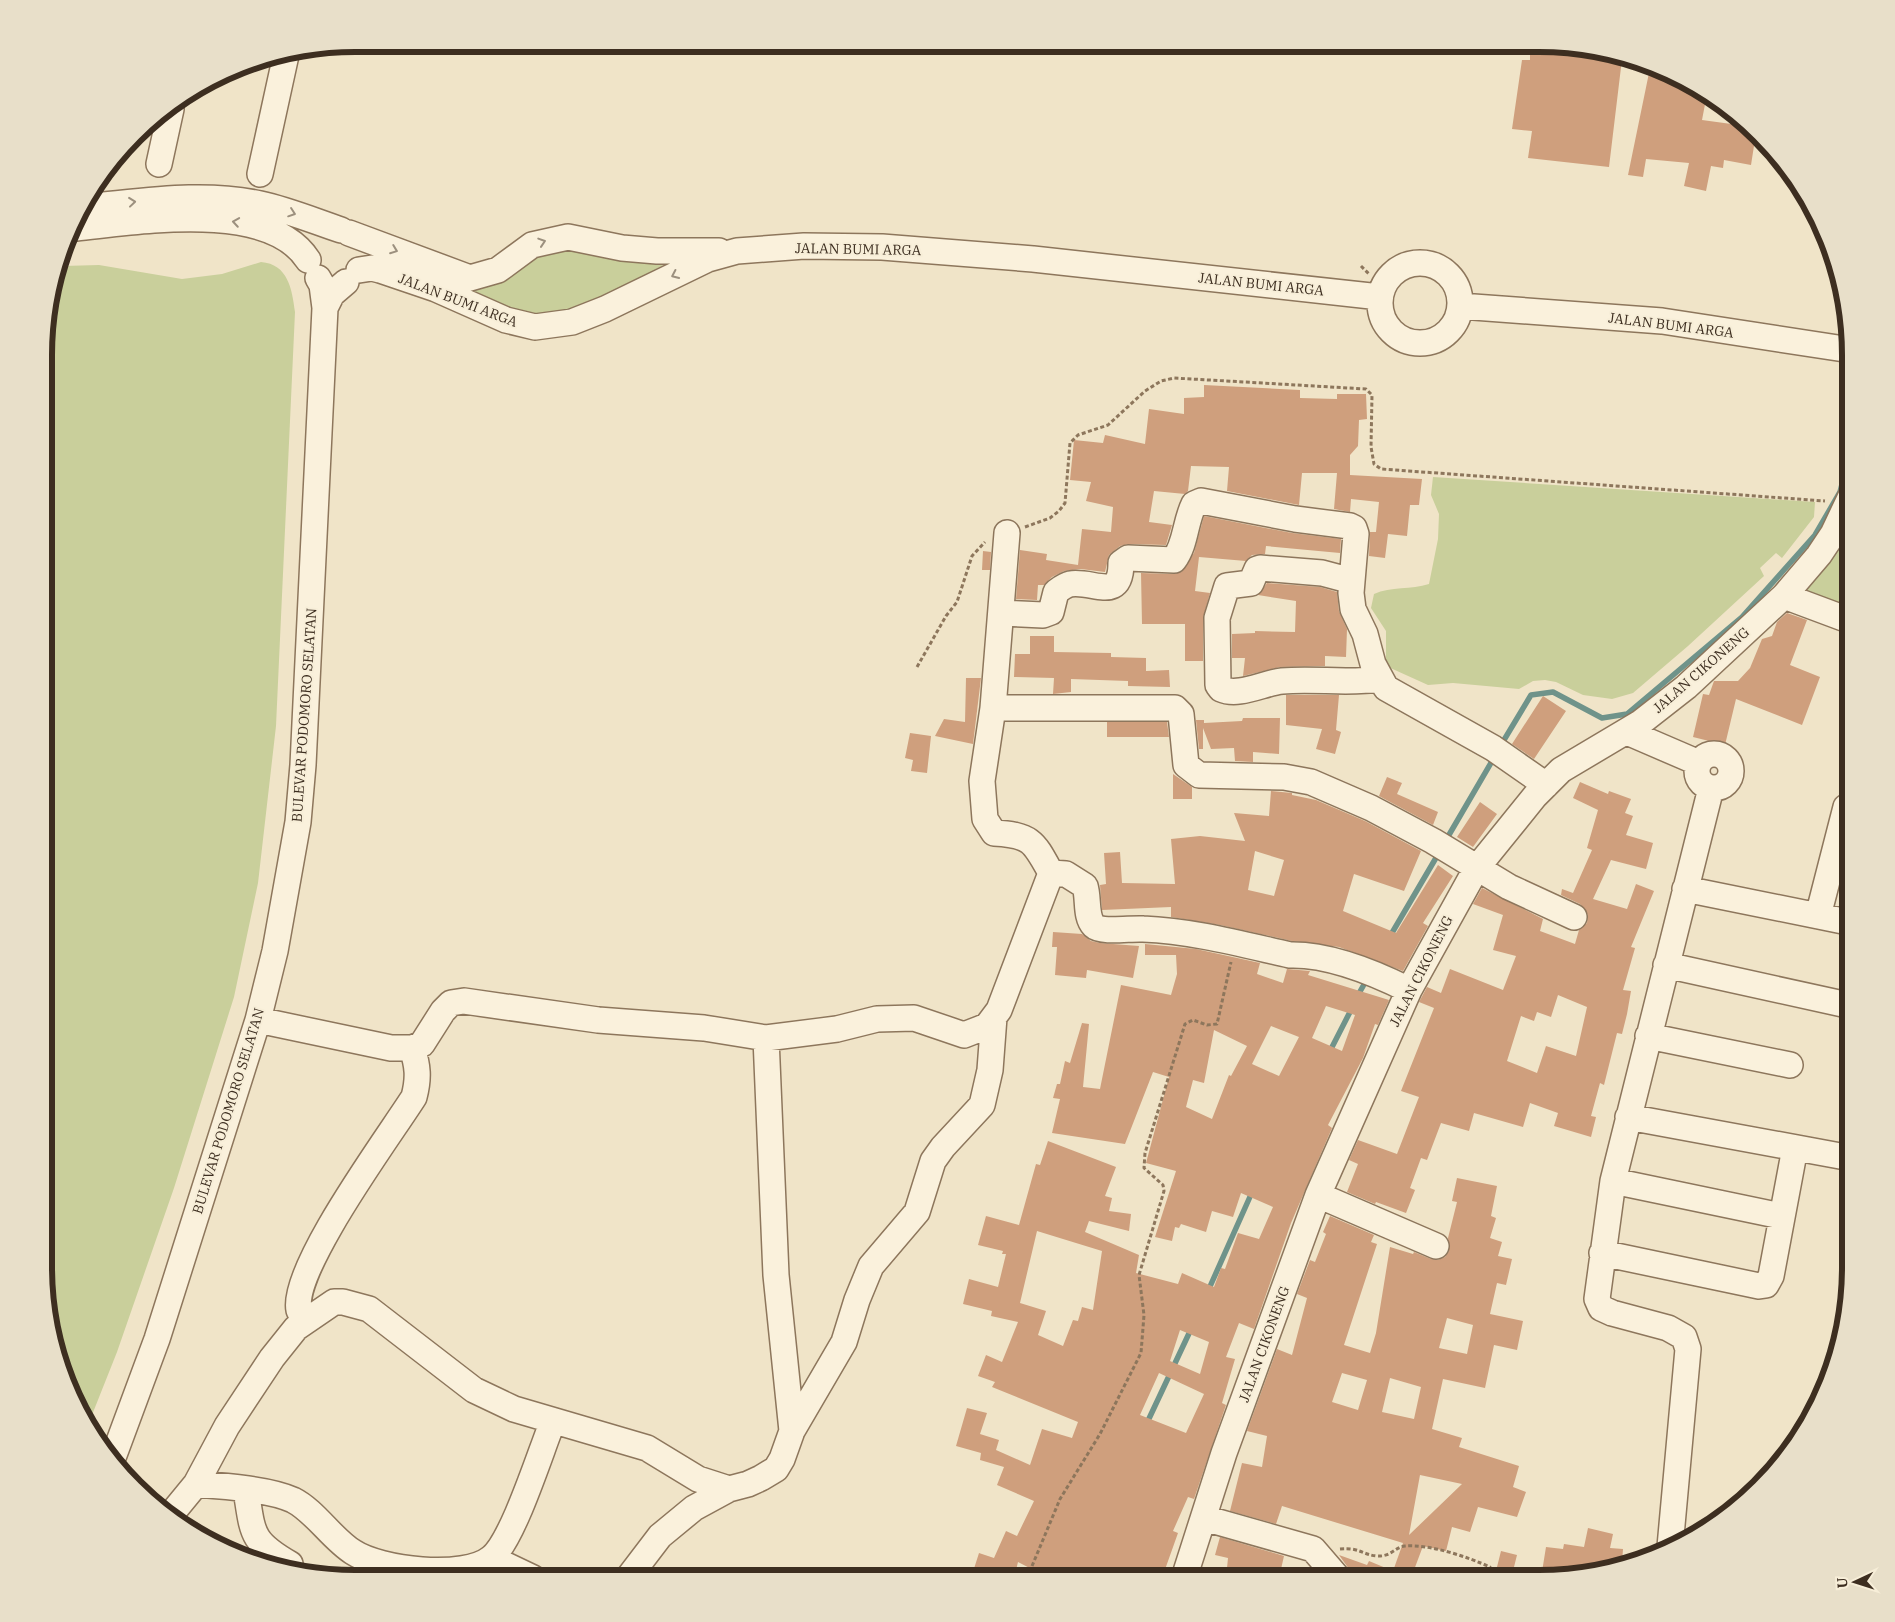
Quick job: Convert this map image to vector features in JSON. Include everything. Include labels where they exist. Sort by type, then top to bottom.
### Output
[{"type":"street","points":[[260,174],[285,61]]},
{"type":"street","points":[[159,164],[169,116]]},
{"type":"street","name":"JALAN BUMI ARGA","points":[[92,206],[191,198],[241,201],[288,211],[345,231],[459,276],[470,278],[498,270],[532,245],[568,237],[622,248],[657,251],[737,251],[804,246],[921,250],[1033,259],[1380,298]]},
{"type":"street","points":[[82,228],[181,219],[226,220],[256,225],[294,244],[313,269],[330,284],[353,276]]},
{"type":"street","points":[[313,269],[311,243],[316,236],[332,229],[345,231],[360,245],[362,262],[353,276],[332,294],[325,308]]},
{"type":"street","name":"JALAN BUMI ARGA","points":[[353,276],[372,268],[380,270],[436,289],[506,320],[535,327],[572,322],[605,309],[708,260],[737,251]]},
{"type":"street","points":[[1426,262],[1450,274],[1457,286],[1460,306],[1456,323],[1447,334],[1436,341],[1423,344],[1410,343],[1398,337],[1388,328],[1382,317],[1380,298],[1383,287],[1390,275],[1401,267],[1413,263],[1426,262]]},
{"type":"street","name":"BULEVAR PODOMORO SELATAN","points":[[115,1451],[156,1339],[258,1020],[275,951],[298,822],[304,765],[325,308],[322,285],[313,269]]},
{"type":"street","name":"JALAN BUMI ARGA","points":[[1460,306],[1662,321],[1842,349]]},
{"type":"street","points":[[1002,612],[1043,615],[1051,612],[1056,592],[1070,584],[1104,588],[1113,586],[1121,576],[1121,563],[1128,558],[1174,560],[1180,552],[1188,515],[1194,504],[1202,501],[1354,528],[1356,534],[1352,581],[1353,609],[1363,630],[1370,657],[1386,688],[1502,754],[1546,785]]},
{"type":"street","name":"JALAN CIKONENG","points":[[1187,1570],[1224,1453],[1318,1195],[1409,990],[1476,868],[1546,785],[1573,763],[1627,732],[1686,686],[1784,596],[1819,555],[1833,534],[1842,515]]},
{"type":"street","points":[[1007,532],[993,708],[982,781],[985,819],[994,833],[1017,834],[1035,844],[1051,873]]},
{"type":"street","points":[[1352,581],[1322,573],[1257,568],[1251,583],[1227,586],[1217,618],[1218,685],[1221,689],[1231,692],[1282,681],[1363,682],[1380,679]]},
{"type":"street","points":[[1784,596],[1842,618]]},
{"type":"street","points":[[993,708],[1175,708],[1181,714],[1186,765],[1199,775],[1284,777],[1311,782],[1371,808],[1509,887],[1574,917]]},
{"type":"street","points":[[1627,732],[1699,764],[1704,758],[1718,754],[1730,763],[1730,778],[1718,788],[1710,788],[1648,1036],[1613,1181],[1597,1299],[1602,1308],[1668,1328],[1684,1337],[1688,1350],[1671,1539]]},
{"type":"street","points":[[1818,916],[1842,823]]},
{"type":"street","points":[[258,1020],[391,1048],[412,1048],[422,1044],[443,1011],[451,1003],[464,1000],[598,1020],[704,1028],[766,1038],[836,1030],[877,1019],[914,1018],[964,1036],[988,1026],[994,1017],[1051,873]]},
{"type":"street","points":[[1051,873],[1066,874],[1085,886],[1090,919],[1095,927],[1100,930],[1130,928],[1179,930],[1290,955],[1303,954],[1363,969],[1409,990]]},
{"type":"street","points":[[1685,889],[1842,921]]},
{"type":"street","points":[[1666,965],[1842,1004]]},
{"type":"street","points":[[1328,969],[1349,976],[1363,969]]},
{"type":"street","points":[[634,1570],[660,1536],[694,1508],[730,1489],[748,1484],[776,1468],[782,1459],[792,1430],[844,1342],[857,1300],[871,1266],[916,1212],[933,1161],[943,1146],[982,1105],[990,1070],[994,1017]]},
{"type":"street","points":[[1648,1036],[1790,1065]]},
{"type":"street","points":[[766,1038],[776,1275],[792,1430]]},
{"type":"street","points":[[305,1320],[299,1311],[299,1302],[305,1275],[337,1212],[414,1096],[418,1080],[418,1066],[412,1048]]},
{"type":"street","points":[[1628,1117],[1842,1156]]},
{"type":"street","points":[[1602,1253],[1759,1286],[1766,1284],[1771,1276],[1795,1148]]},
{"type":"street","points":[[1613,1181],[1781,1216]]},
{"type":"street","points":[[1318,1195],[1436,1246]]},
{"type":"street","points":[[175,1510],[196,1484],[226,1426],[272,1358],[305,1320],[334,1302],[343,1302],[369,1309],[474,1390],[514,1409],[647,1448],[698,1479],[730,1489]]},
{"type":"street","points":[[196,1484],[278,1495],[294,1501],[338,1541],[368,1561],[385,1566],[426,1570],[468,1568],[491,1558],[512,1526],[553,1420]]},
{"type":"street","points":[[246,1490],[254,1535],[271,1553],[285,1561]]},
{"type":"street","points":[[1204,1518],[1303,1544],[1317,1552],[1332,1570]]},
{"type":"street","points":[[491,1558],[516,1570]]},
{"type":"path","points":[[917,668],[946,616],[957,602],[972,556],[988,539],[1050,518],[1065,503],[1070,443],[1078,435],[1108,425],[1145,391],[1161,382],[1174,378],[1366,389],[1372,395],[1371,447],[1374,464],[1381,469],[1815,500]]},
{"type":"path","points":[[1030,1570],[1060,1499],[1100,1434],[1141,1353],[1144,1315],[1139,1275],[1164,1192],[1163,1185],[1144,1168],[1145,1153],[1185,1024],[1192,1020],[1213,1026],[1217,1024],[1220,1018],[1234,942]]},
{"type":"path","points":[[1317,1552],[1349,1548],[1375,1556],[1387,1556],[1402,1546],[1419,1546],[1476,1561],[1490,1567],[1490,1570]]},
{"type":"green space","points":[[547,247],[677,257],[625,287],[569,312],[543,314],[519,311],[494,304],[460,285]]},
{"type":"green space","points":[[261,262],[277,267],[287,279],[295,312],[276,726],[258,883],[234,997],[174,1188],[117,1352],[92,1416],[76,1382],[63,1345],[55,1306],[52,1266],[52,356],[55,316],[67,266],[99,265],[182,279],[222,274]]},
{"type":"green space","points":[[1433,477],[1815,502],[1814,517],[1782,558],[1776,553],[1760,568],[1764,576],[1688,646],[1633,693],[1612,699],[1583,695],[1556,682],[1545,680],[1533,681],[1519,689],[1453,683],[1428,685],[1386,666],[1386,631],[1371,608],[1374,594],[1387,590],[1429,584],[1438,539],[1439,514],[1431,495]]},
{"type":"green space","points":[[1842,537],[1842,607],[1804,592]]},
{"type":"building","points":[[1530,53],[1559,53],[1598,58],[1621,64],[1609,167],[1528,158],[1532,131],[1512,129],[1522,60],[1530,60]]},
{"type":"building","points":[[1649,74],[1691,93],[1705,102],[1702,120],[1735,124],[1755,142],[1751,165],[1724,160],[1723,168],[1711,166],[1706,191],[1684,186],[1689,163],[1646,159],[1643,177],[1628,175]]},
{"type":"building","points":[[1204,385],[1300,390],[1300,398],[1337,399],[1337,394],[1366,394],[1367,419],[1359,420],[1358,446],[1350,455],[1350,475],[1422,479],[1419,505],[1410,505],[1407,536],[1388,534],[1385,558],[1369,556],[1370,532],[1376,532],[1379,502],[1351,499],[1350,512],[1334,509],[1337,473],[1302,473],[1299,505],[1227,491],[1229,467],[1191,466],[1188,491],[1185,494],[1154,491],[1149,522],[1172,525],[1166,545],[1129,544],[1120,546],[1109,555],[1105,572],[1081,569],[1064,571],[1052,577],[1044,585],[1038,585],[1037,600],[1016,599],[1020,550],[1047,554],[1046,560],[1078,565],[1082,529],[1111,532],[1113,507],[1086,501],[1091,482],[1070,480],[1074,440],[1103,443],[1105,435],[1145,444],[1149,409],[1184,414],[1184,398],[1204,397]]},
{"type":"building","points":[[1204,516],[1292,533],[1341,539],[1340,553],[1266,546],[1265,554],[1252,555],[1246,561],[1199,557],[1195,591],[1210,593],[1203,618],[1203,661],[1185,661],[1185,624],[1142,624],[1141,573],[1173,574],[1181,572],[1194,553]]},
{"type":"building","points":[[983,551],[991,552],[990,570],[982,570]]},
{"type":"building","points":[[1267,583],[1320,587],[1337,592],[1339,611],[1347,629],[1346,657],[1325,656],[1325,666],[1280,667],[1243,676],[1245,658],[1232,658],[1232,634],[1255,633],[1255,631],[1295,632],[1296,601],[1258,595]]},
{"type":"building","points":[[1787,613],[1807,620],[1790,665],[1820,677],[1802,725],[1736,699],[1725,745],[1693,737],[1703,694],[1709,695],[1714,681],[1738,681],[1750,668],[1762,639],[1772,636],[1777,622]]},
{"type":"building","points":[[1030,636],[1054,636],[1054,652],[1111,653],[1111,657],[1146,658],[1146,671],[1169,670],[1170,687],[1128,686],[1128,681],[1071,679],[1071,692],[1053,694],[1054,678],[1014,677],[1015,654],[1030,654]]},
{"type":"building","points":[[966,678],[981,678],[973,744],[935,736],[944,719],[965,722]]},
{"type":"building","points":[[1286,695],[1339,695],[1336,730],[1341,732],[1335,754],[1316,749],[1322,729],[1286,725]]},
{"type":"building","points":[[1543,696],[1566,711],[1534,759],[1512,744]]},
{"type":"building","points":[[1243,718],[1280,718],[1279,754],[1253,752],[1253,762],[1235,761],[1234,748],[1211,749],[1203,728],[1203,749],[1199,749],[1196,720],[1204,720],[1204,723],[1242,721]]},
{"type":"building","points":[[1107,722],[1167,722],[1169,737],[1107,737]]},
{"type":"building","points":[[910,733],[931,736],[927,773],[911,771],[913,760],[905,758]]},
{"type":"building","points":[[1173,774],[1192,787],[1192,799],[1173,799]]},
{"type":"building","points":[[1387,777],[1402,783],[1397,794],[1438,812],[1433,825],[1379,796]]},
{"type":"building","points":[[1580,782],[1608,794],[1609,791],[1631,799],[1625,813],[1633,816],[1626,835],[1653,843],[1646,869],[1611,860],[1593,899],[1627,909],[1636,884],[1654,891],[1631,947],[1635,948],[1623,990],[1631,991],[1627,1014],[1622,1034],[1617,1033],[1604,1085],[1600,1083],[1591,1116],[1596,1117],[1591,1137],[1554,1126],[1558,1113],[1530,1103],[1523,1127],[1474,1113],[1469,1131],[1441,1123],[1427,1160],[1421,1158],[1410,1188],[1415,1190],[1406,1213],[1376,1202],[1375,1204],[1347,1192],[1358,1164],[1349,1160],[1358,1140],[1397,1154],[1419,1097],[1401,1091],[1434,1008],[1419,1002],[1427,987],[1441,993],[1450,969],[1503,990],[1516,956],[1493,950],[1503,915],[1473,904],[1482,888],[1543,919],[1540,931],[1575,944],[1579,930],[1587,923],[1588,915],[1580,904],[1561,895],[1562,889],[1573,893],[1592,850],[1587,848],[1598,810],[1573,798]],"holes":[[[1558,995],[1587,1007],[1576,1056],[1546,1046],[1537,1073],[1507,1061],[1521,1016],[1534,1021],[1537,1012],[1551,1017]]]},
{"type":"building","points":[[1271,791],[1292,793],[1292,795],[1316,800],[1365,821],[1421,851],[1404,891],[1354,874],[1343,911],[1396,933],[1438,865],[1453,876],[1423,923],[1428,926],[1403,971],[1339,947],[1292,941],[1220,925],[1171,917],[1171,907],[1102,910],[1100,885],[1106,884],[1104,853],[1120,852],[1122,883],[1175,884],[1171,839],[1200,836],[1245,841],[1234,813],[1269,816]],"holes":[[[1255,851],[1284,860],[1274,896],[1248,890]]]},
{"type":"building","points":[[1480,802],[1497,814],[1473,847],[1457,837]]},
{"type":"building","points":[[1053,932],[1082,934],[1091,941],[1100,943],[1139,946],[1133,978],[1087,970],[1086,978],[1055,975],[1057,947],[1052,947]]},
{"type":"building","points":[[1145,944],[1196,949],[1260,963],[1257,974],[1283,983],[1287,969],[1310,971],[1308,975],[1389,1000],[1378,1025],[1375,1024],[1363,1058],[1328,1125],[1332,1128],[1291,1223],[1254,1329],[1239,1323],[1226,1357],[1235,1359],[1222,1403],[1226,1405],[1194,1499],[1188,1497],[1173,1531],[1178,1533],[1165,1570],[1034,1570],[1018,1562],[1016,1570],[974,1570],[979,1553],[994,1558],[1006,1531],[1017,1536],[1034,1501],[997,1485],[1004,1467],[980,1460],[981,1453],[956,1446],[967,1408],[987,1413],[980,1434],[999,1440],[996,1450],[1030,1465],[1042,1429],[1072,1438],[1078,1422],[992,1387],[995,1382],[978,1376],[986,1355],[1002,1362],[1018,1322],[991,1316],[992,1311],[963,1304],[969,1279],[998,1287],[1006,1254],[1002,1254],[1003,1251],[978,1245],[986,1216],[1019,1225],[1036,1164],[1040,1165],[1048,1141],[1116,1167],[1105,1196],[1112,1198],[1109,1211],[1131,1214],[1129,1231],[1089,1221],[1085,1232],[1139,1255],[1136,1273],[1178,1284],[1182,1273],[1214,1287],[1221,1268],[1225,1269],[1238,1233],[1259,1239],[1273,1207],[1241,1193],[1233,1217],[1212,1211],[1206,1232],[1181,1224],[1179,1228],[1175,1227],[1172,1241],[1155,1237],[1176,1171],[1146,1163],[1169,1077],[1153,1072],[1125,1144],[1052,1133],[1060,1099],[1053,1098],[1057,1084],[1060,1084],[1065,1061],[1070,1063],[1082,1023],[1089,1024],[1083,1087],[1100,1089],[1121,985],[1171,995],[1177,974],[1176,955],[1145,955]],"holes":[[[1326,1006],[1355,1015],[1342,1051],[1312,1038]],[[1271,1026],[1299,1037],[1279,1076],[1252,1064]],[[1214,1030],[1247,1046],[1231,1076],[1229,1075],[1212,1119],[1186,1107],[1193,1080],[1204,1083]],[[1037,1231],[1102,1251],[1093,1310],[1082,1307],[1078,1321],[1073,1320],[1063,1346],[1038,1335],[1046,1311],[1020,1303]],[[1180,1330],[1209,1342],[1200,1374],[1170,1361]],[[1159,1373],[1204,1394],[1186,1433],[1140,1415]]]},
{"type":"building","points":[[1457,1178],[1497,1186],[1491,1216],[1496,1218],[1490,1238],[1502,1242],[1498,1256],[1512,1259],[1506,1285],[1497,1283],[1490,1314],[1523,1321],[1517,1350],[1494,1345],[1485,1388],[1443,1379],[1432,1429],[1462,1438],[1459,1447],[1519,1466],[1513,1487],[1526,1492],[1517,1517],[1478,1507],[1470,1532],[1452,1527],[1446,1551],[1423,1546],[1414,1570],[1393,1570],[1403,1543],[1282,1506],[1276,1524],[1230,1511],[1242,1463],[1262,1467],[1267,1436],[1247,1431],[1277,1349],[1292,1355],[1307,1298],[1297,1294],[1310,1260],[1315,1262],[1326,1234],[1323,1232],[1330,1216],[1374,1235],[1371,1242],[1377,1244],[1344,1345],[1370,1353],[1376,1333],[1390,1247],[1413,1254],[1414,1252],[1431,1259],[1438,1260],[1445,1257],[1449,1251],[1448,1238],[1457,1202],[1452,1201]],"holes":[[[1447,1318],[1473,1325],[1467,1354],[1439,1348]],[[1342,1373],[1367,1380],[1358,1410],[1332,1402]],[[1390,1378],[1421,1387],[1414,1419],[1382,1412]],[[1420,1475],[1462,1484],[1409,1535]]]},
{"type":"building","points":[[1588,1528],[1613,1534],[1610,1548],[1623,1549],[1622,1558],[1579,1567],[1542,1570],[1546,1547],[1563,1549],[1564,1544],[1584,1547]]},
{"type":"building","points":[[1220,1537],[1284,1556],[1281,1570],[1227,1570],[1228,1558],[1215,1555]]},
{"type":"building","points":[[1501,1551],[1517,1555],[1513,1570],[1496,1570]]},
{"type":"building","points":[[1339,1555],[1367,1565],[1369,1561],[1391,1570],[1349,1570]]},
{"type":"waterway","points":[[1501,745],[1531,695],[1553,692],[1602,718],[1627,714],[1742,617],[1815,535],[1840,492],[1842,484]]},
{"type":"waterway","points":[[1446,840],[1495,756]]},
{"type":"waterway","points":[[1389,938],[1440,851]]},
{"type":"waterway","points":[[1357,997],[1367,979]]},
{"type":"waterway","points":[[1329,1053],[1352,1008]]},
{"type":"waterway","points":[[1208,1291],[1253,1190]]},
{"type":"waterway","points":[[1146,1425],[1192,1327]]}]
